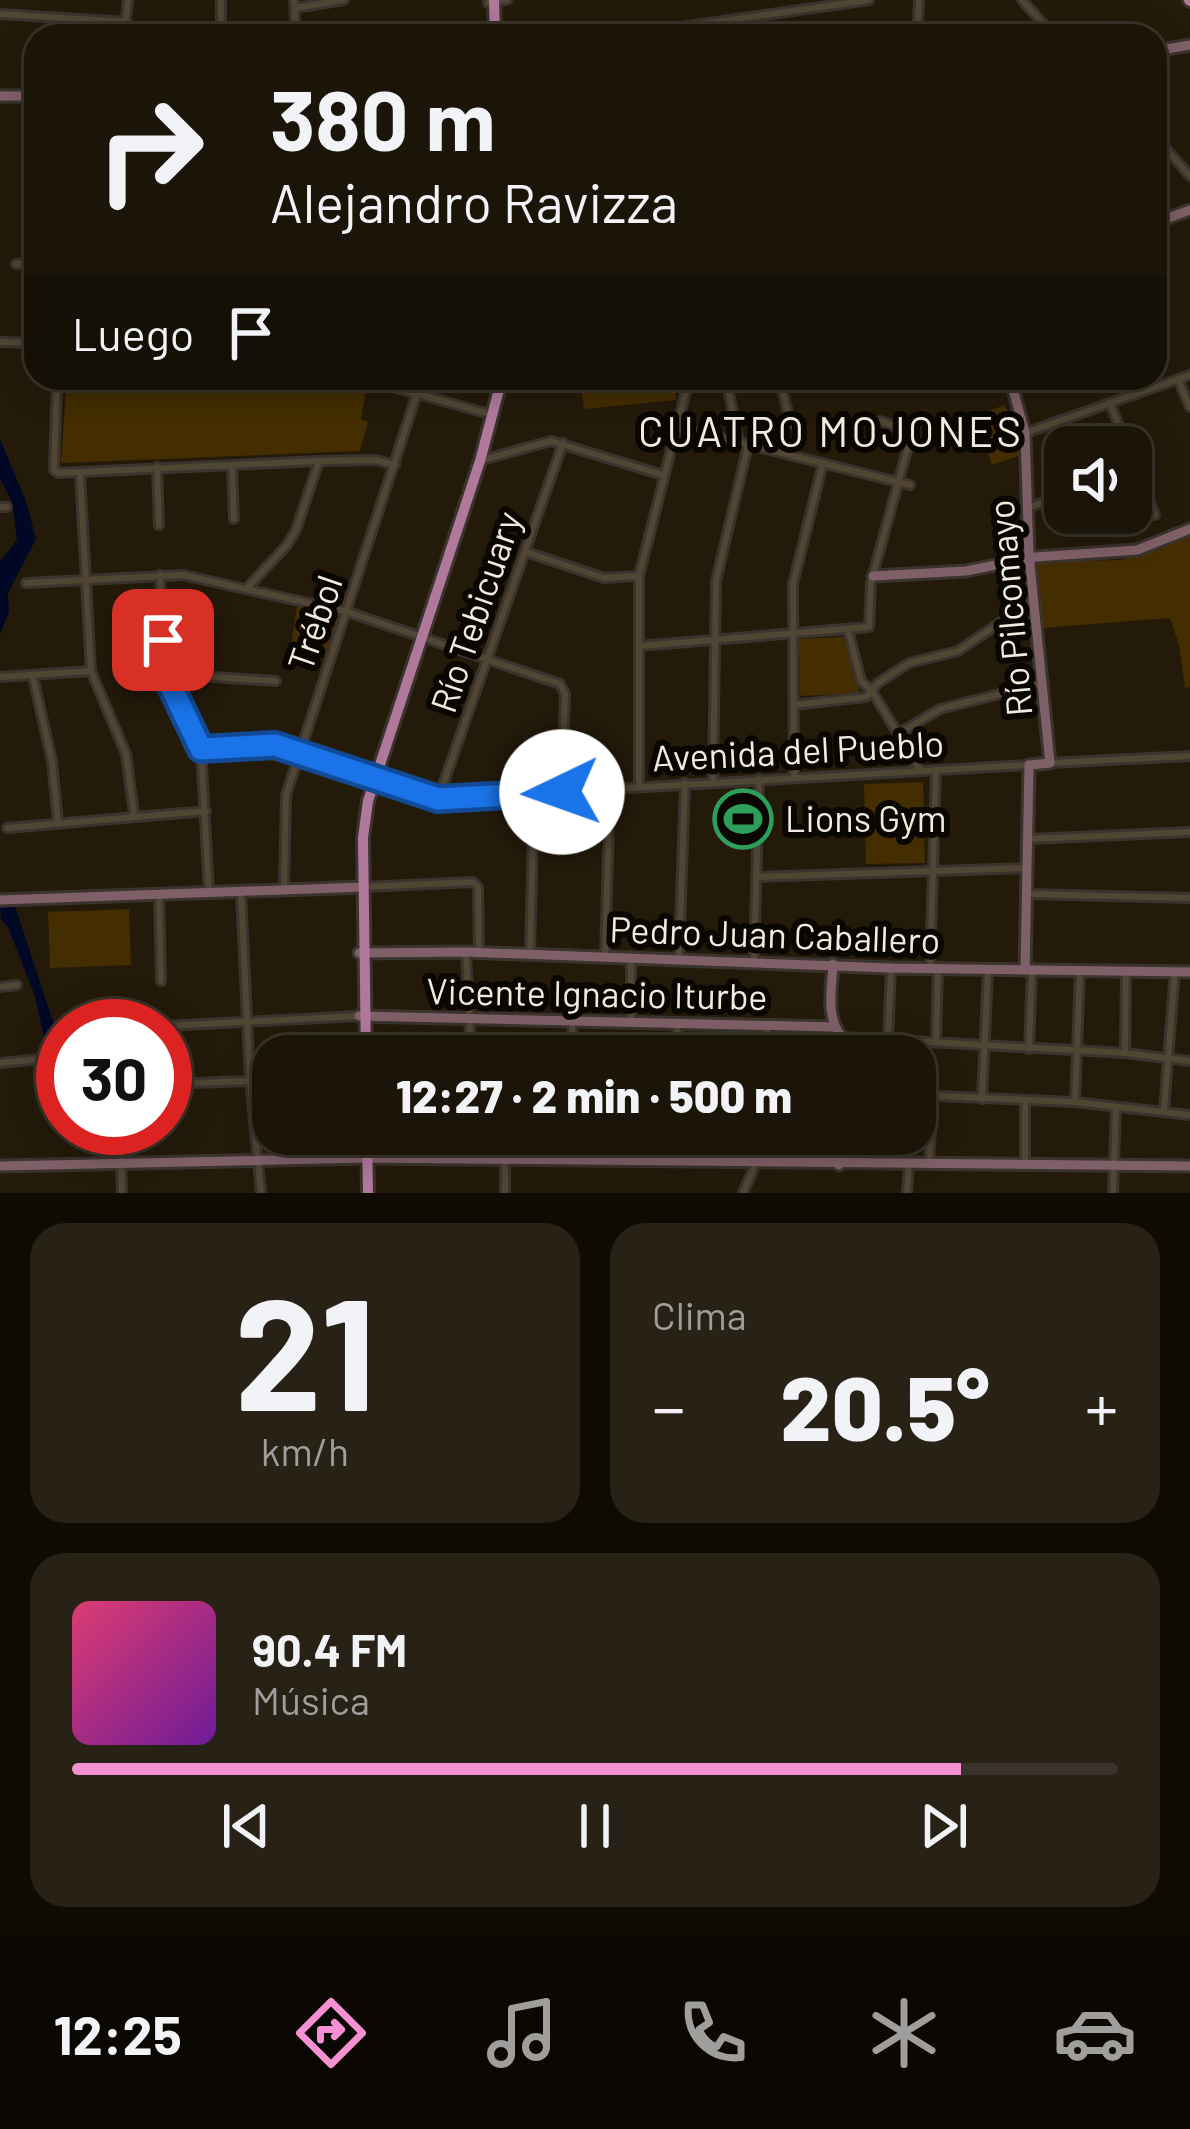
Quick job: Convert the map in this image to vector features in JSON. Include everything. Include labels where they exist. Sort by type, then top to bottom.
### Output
[{"type":"main road","points":[[363,1035],[358,824],[476,467],[496,390]]},
{"type":"main road","points":[[364,1155],[365,1193]]},
{"type":"street","points":[[0,14],[127,22],[128,0]]},
{"type":"street","points":[[294,4],[344,0]]},
{"type":"street","points":[[728,24],[869,0]]},
{"type":"street","points":[[1022,0],[1043,24]]},
{"type":"street","points":[[1167,150],[1190,176]]},
{"type":"street","points":[[16,264],[24,263]]},
{"type":"street","points":[[1167,383],[1190,375]]},
{"type":"street","points":[[1178,379],[1190,406]]},
{"type":"street","points":[[57,390],[54,470],[80,474],[376,460],[396,465]]},
{"type":"street","points":[[399,390],[490,415]]},
{"type":"street","name":"Trébol","points":[[284,888],[283,812],[419,390]]},
{"type":"street","points":[[639,787],[639,576],[686,390]]},
{"type":"street","points":[[713,781],[718,560],[743,444],[729,390]]},
{"type":"street","points":[[781,390],[791,424]]},
{"type":"street","name":"Río Pilcomayo","points":[[1013,390],[1025,433],[1030,560],[1050,763]]},
{"type":"street","points":[[1025,433],[1147,390]]},
{"type":"street","points":[[1110,403],[1118,426]]},
{"type":"street","points":[[638,646],[869,627],[873,576],[912,432],[880,421]]},
{"type":"street","points":[[677,427],[910,485]]},
{"type":"street","points":[[476,467],[545,441],[663,475]]},
{"type":"street","name":"Río Tebicuary","points":[[438,799],[562,443]]},
{"type":"street","points":[[248,587],[296,530],[319,461]]},
{"type":"street","points":[[794,777],[795,572],[823,463]]},
{"type":"street","points":[[232,466],[234,519]]},
{"type":"street","points":[[157,467],[158,525]]},
{"type":"street","points":[[80,474],[91,671],[126,754],[134,814]]},
{"type":"street","points":[[1027,508],[1044,502]]},
{"type":"street","points":[[1152,509],[1155,515]]},
{"type":"street","points":[[873,576],[966,571],[1137,550],[1190,530]]},
{"type":"street","points":[[526,552],[604,578],[639,576]]},
{"type":"street","points":[[160,575],[165,674],[201,749],[209,892]]},
{"type":"street","points":[[26,583],[183,575],[348,612],[489,659],[563,688],[562,792]]},
{"type":"street","points":[[794,705],[858,700],[918,659],[966,647],[1034,601]]},
{"type":"street","points":[[848,631],[861,681],[872,691],[920,770]]},
{"type":"street","points":[[0,677],[91,671]]},
{"type":"street","points":[[165,674],[276,681]]},
{"type":"street","points":[[33,677],[52,761],[58,823]]},
{"type":"street","points":[[898,734],[940,709],[1043,683]]},
{"type":"street","name":"Avenida del Pueblo","points":[[201,749],[275,745],[438,799],[1190,756]]},
{"type":"street","name":"Río Pilcomayo","points":[[1029,765],[1029,1049]]},
{"type":"street","points":[[936,770],[936,1035]]},
{"type":"street","points":[[754,961],[759,778]]},
{"type":"street","points":[[680,957],[685,783]]},
{"type":"street","points":[[605,955],[610,789]]},
{"type":"street","points":[[530,954],[534,794]]},
{"type":"street","points":[[7,828],[206,811]]},
{"type":"street","points":[[1029,838],[1190,832]]},
{"type":"street","points":[[756,877],[1028,868]]},
{"type":"street","points":[[5,900],[473,882],[478,887],[479,952]]},
{"type":"street","points":[[241,889],[250,1081],[262,1193]]},
{"type":"street","points":[[159,894],[161,981]]},
{"type":"street","points":[[1028,894],[1190,898]]},
{"type":"street","points":[[466,952],[470,1035]]},
{"type":"street","name":"Pedro Juan Caballero","points":[[362,953],[479,952],[891,968],[1190,972]]},
{"type":"street","points":[[631,956],[631,1023]]},
{"type":"street","points":[[833,964],[833,1027],[840,1035]]},
{"type":"street","points":[[888,1035],[891,968]]},
{"type":"street","points":[[982,1099],[988,968]]},
{"type":"street","points":[[1075,1102],[1080,970]]},
{"type":"street","points":[[1125,1054],[1126,970]]},
{"type":"street","points":[[1164,1110],[1175,971]]},
{"type":"street","points":[[0,987],[16,985]]},
{"type":"street","points":[[192,1025],[363,1016]]},
{"type":"street","name":"Vicente Ignacio Iturbe","points":[[363,1016],[833,1027]]},
{"type":"street","points":[[572,1021],[573,1035]]},
{"type":"street","points":[[676,1023],[677,1035]]},
{"type":"street","points":[[766,1024],[766,1035]]},
{"type":"street","points":[[936,1044],[1190,1061]]},
{"type":"street","points":[[0,1064],[36,1060]]},
{"type":"street","points":[[192,1083],[250,1081]]},
{"type":"street","points":[[936,1096],[1075,1102],[1190,1115]]},
{"type":"street","points":[[1025,1101],[1025,1165]]},
{"type":"street","points":[[1112,1193],[1116,1106]]},
{"type":"street","points":[[119,1155],[122,1193]]},
{"type":"street","points":[[473,1155],[473,1159]]},
{"type":"street","points":[[574,1155],[574,1162]]},
{"type":"street","points":[[678,1155],[678,1163]]},
{"type":"street","points":[[743,1193],[763,1155]]},
{"type":"street","points":[[839,1155],[839,1165]]},
{"type":"street","points":[[929,1164],[930,1155]]},
{"type":"street","points":[[0,1166],[473,1159],[1190,1166]]},
{"type":"street","points":[[505,1160],[506,1193]]},
{"type":"street","points":[[907,1193],[909,1165]]},
{"type":"shaded area","points":[[66,390],[366,390],[361,419],[368,422],[360,451],[61,463]]},
{"type":"shaded area","points":[[582,390],[675,390],[676,400],[584,409]]},
{"type":"shaded area","points":[[1005,405],[1021,455],[992,465],[976,415]]},
{"type":"shaded area","points":[[1190,535],[1190,687],[1185,688],[1170,618],[1042,628],[1035,562],[1121,560]]},
{"type":"shaded area","points":[[297,606],[338,618],[325,656],[291,646]]},
{"type":"shaded area","points":[[844,637],[860,693],[800,696],[799,639]]},
{"type":"shaded area","points":[[923,782],[925,863],[866,864],[864,784]]},
{"type":"shaded area","points":[[129,909],[131,965],[50,968],[48,912]]},
{"type":"shaded area","points":[[769,1155],[835,1155],[835,1162],[769,1161]]},
{"type":"water","points":[[0,439],[36,539],[8,593],[9,612],[0,634],[0,561],[17,540],[12,502],[0,479]]},
{"type":"water","points":[[15,906],[46,999],[36,1001],[0,908]]},
{"type":"place","name":"Lions Gym","points":[[743,819]]},
{"type":"district","name":"CUATRO MOJONES","points":[[831,432]]},
{"type":"route","points":[[163,640],[165,674],[201,749],[275,745],[438,799],[562,792]]}]
